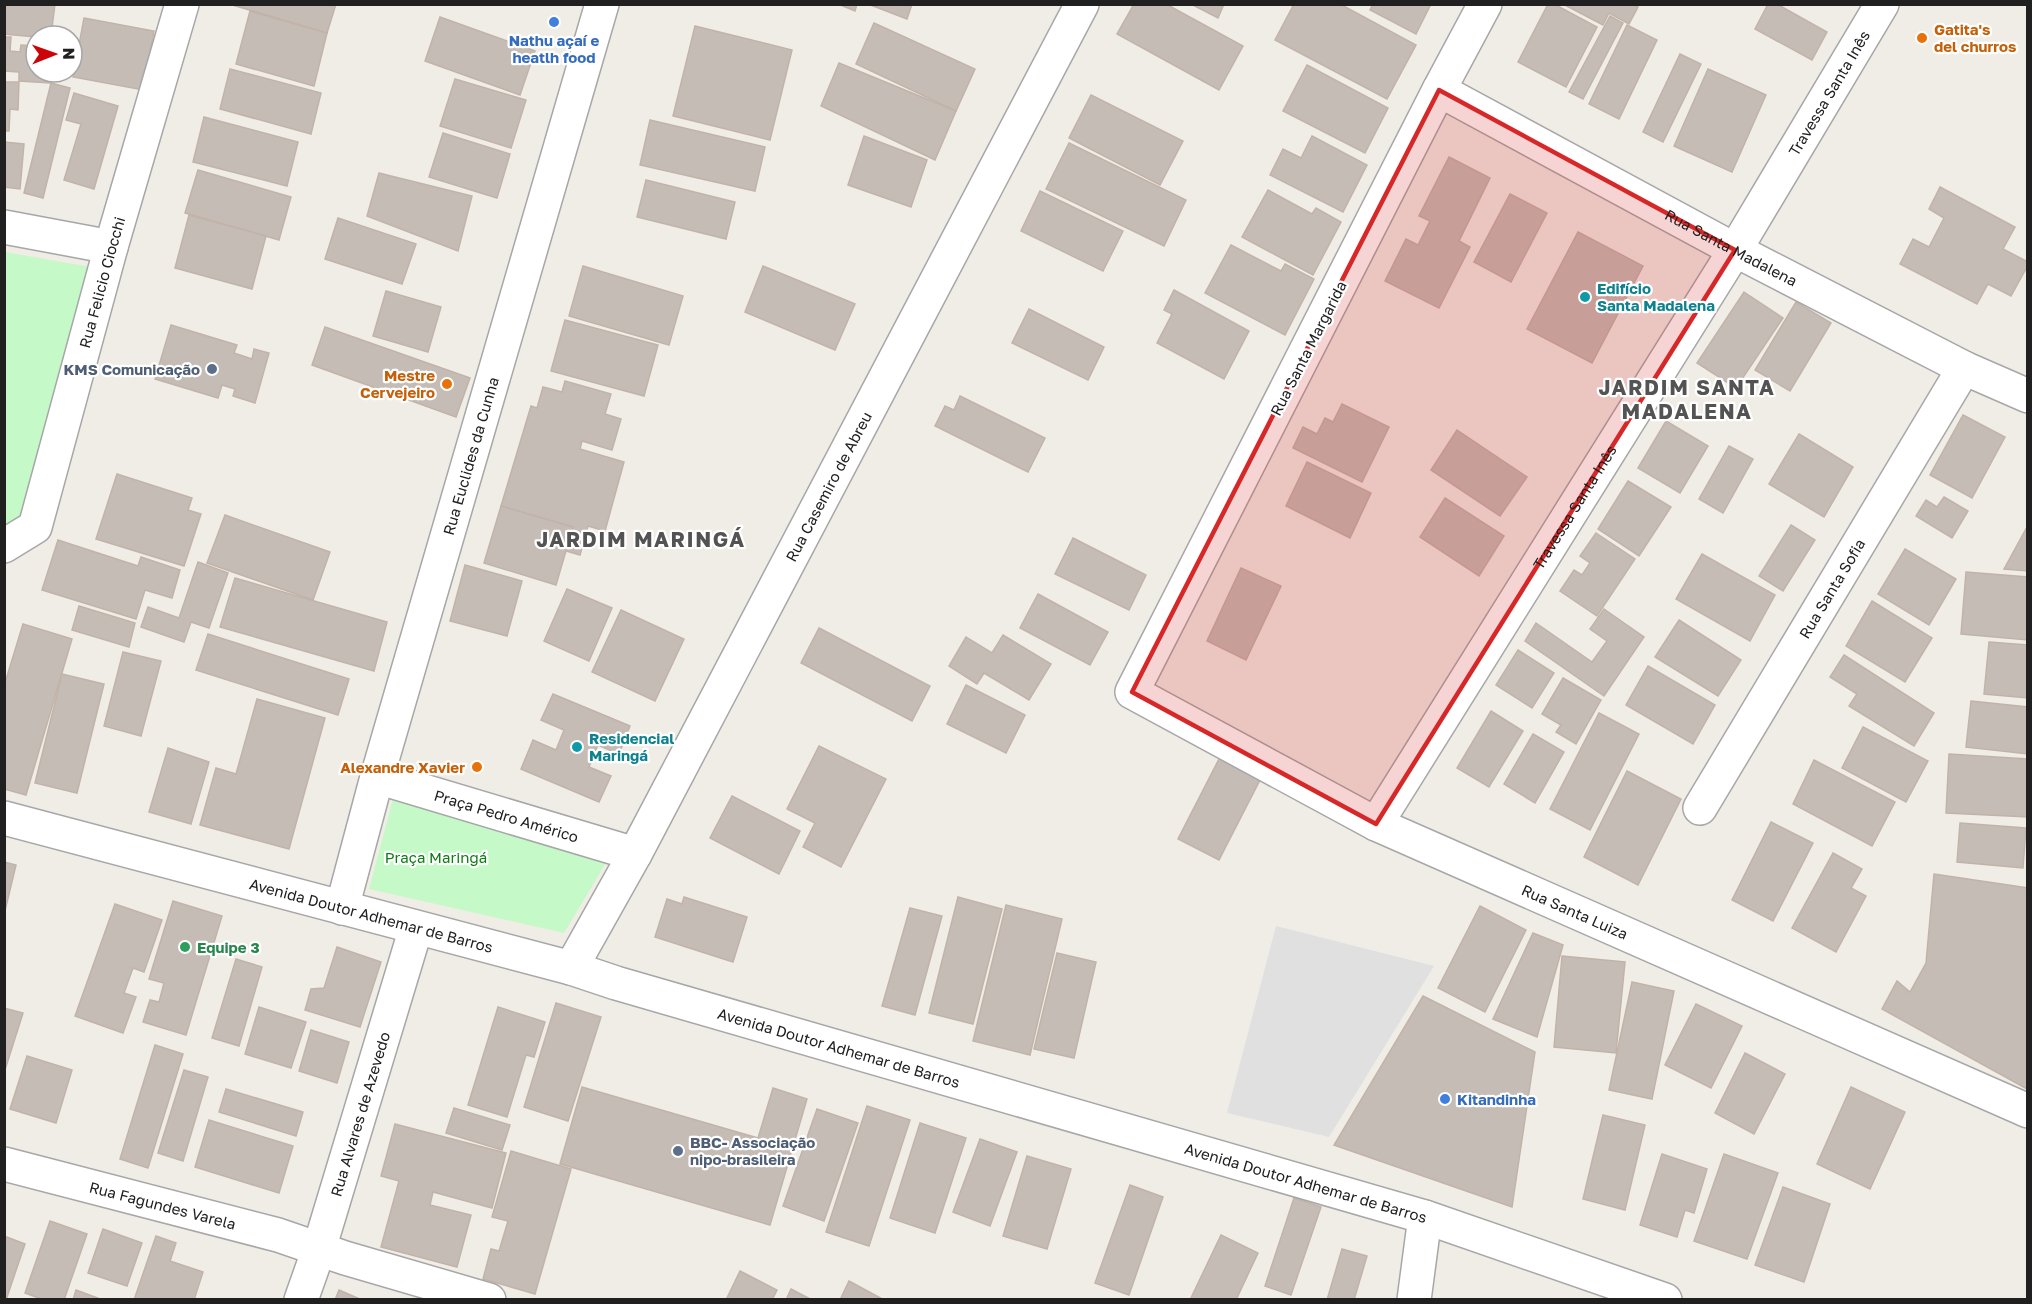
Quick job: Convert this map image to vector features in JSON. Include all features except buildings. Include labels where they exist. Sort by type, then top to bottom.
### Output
[{"type":"street","name":"Rua Felicio Ciocchi","points":[[4,546],[35,527],[111,247],[182,4]]},
{"type":"street","name":"Rua Euclides da Cunha","points":[[342,908],[377,777],[602,4]]},
{"type":"street","name":"Rua Casemiro de Abreu","points":[[571,968],[635,854],[1082,4]]},
{"type":"street","name":"Rua Santa Margarida","points":[[1132,692],[1485,4]]},
{"type":"street","name":"Travessa Santa Inês","points":[[1376,824],[1735,250],[1882,4]]},
{"type":"street","name":"Rua Santa Madalena","points":[[1439,90],[1735,250],[1964,368],[2028,396]]},
{"type":"street","points":[[4,227],[111,247]]},
{"type":"street","name":"Rua Santa Sofia","points":[[1700,808],[1964,368]]},
{"type":"street","name":"Rua Santa Luiza","points":[[1132,692],[1376,824],[2028,1111]]},
{"type":"street","name":"Praça Pedro Américo","points":[[377,777],[635,854]]},
{"type":"street","name":"Avenida Doutor Adhemar de Barros","points":[[4,818],[571,968],[628,987],[1425,1217],[1665,1299]]},
{"type":"street","name":"Rua Alvares de Azevedo","points":[[301,1299],[319,1249],[416,928]]},
{"type":"street","name":"Rua Fagundes Varela","points":[[4,1164],[278,1235],[489,1299]]},
{"type":"street","points":[[1414,1299],[1425,1217]]},
{"type":"highlighted area","points":[[1439,90],[1735,250],[1376,824],[1132,692]]},
{"type":"green space","points":[[5,252],[91,267],[25,520],[5,531]]},
{"type":"green space","name":"Praça Maringá","points":[[394,795],[607,861],[564,933],[369,889]]},
{"type":"shaded area","points":[[1276,926],[1434,966],[1329,1137],[1227,1113]]},
{"type":"place","name":"Nathu açaí e heatlh food","points":[[554,22]]},
{"type":"place","name":"Gatita's del churros","points":[[1922,38]]},
{"type":"place","name":"Edifício Santa Madalena","points":[[1585,297]]},
{"type":"place","name":"KMS Comunicação","points":[[212,369]]},
{"type":"place","name":"Mestre Cervejeiro","points":[[447,384]]},
{"type":"place","name":"Residencial Maringá","points":[[577,747]]},
{"type":"place","name":"Alexandre Xavier","points":[[477,767]]},
{"type":"place","name":"Equipe 3","points":[[185,947]]},
{"type":"place","name":"Kitandinha","points":[[1445,1099]]},
{"type":"place","name":"BBC- Associação nipo-brasileira","points":[[678,1151]]},
{"type":"district","name":"JARDIM SANTA MADALENA","points":[[1687,399]]},
{"type":"district","name":"JARDIM MARINGÁ","points":[[641,539]]}]
